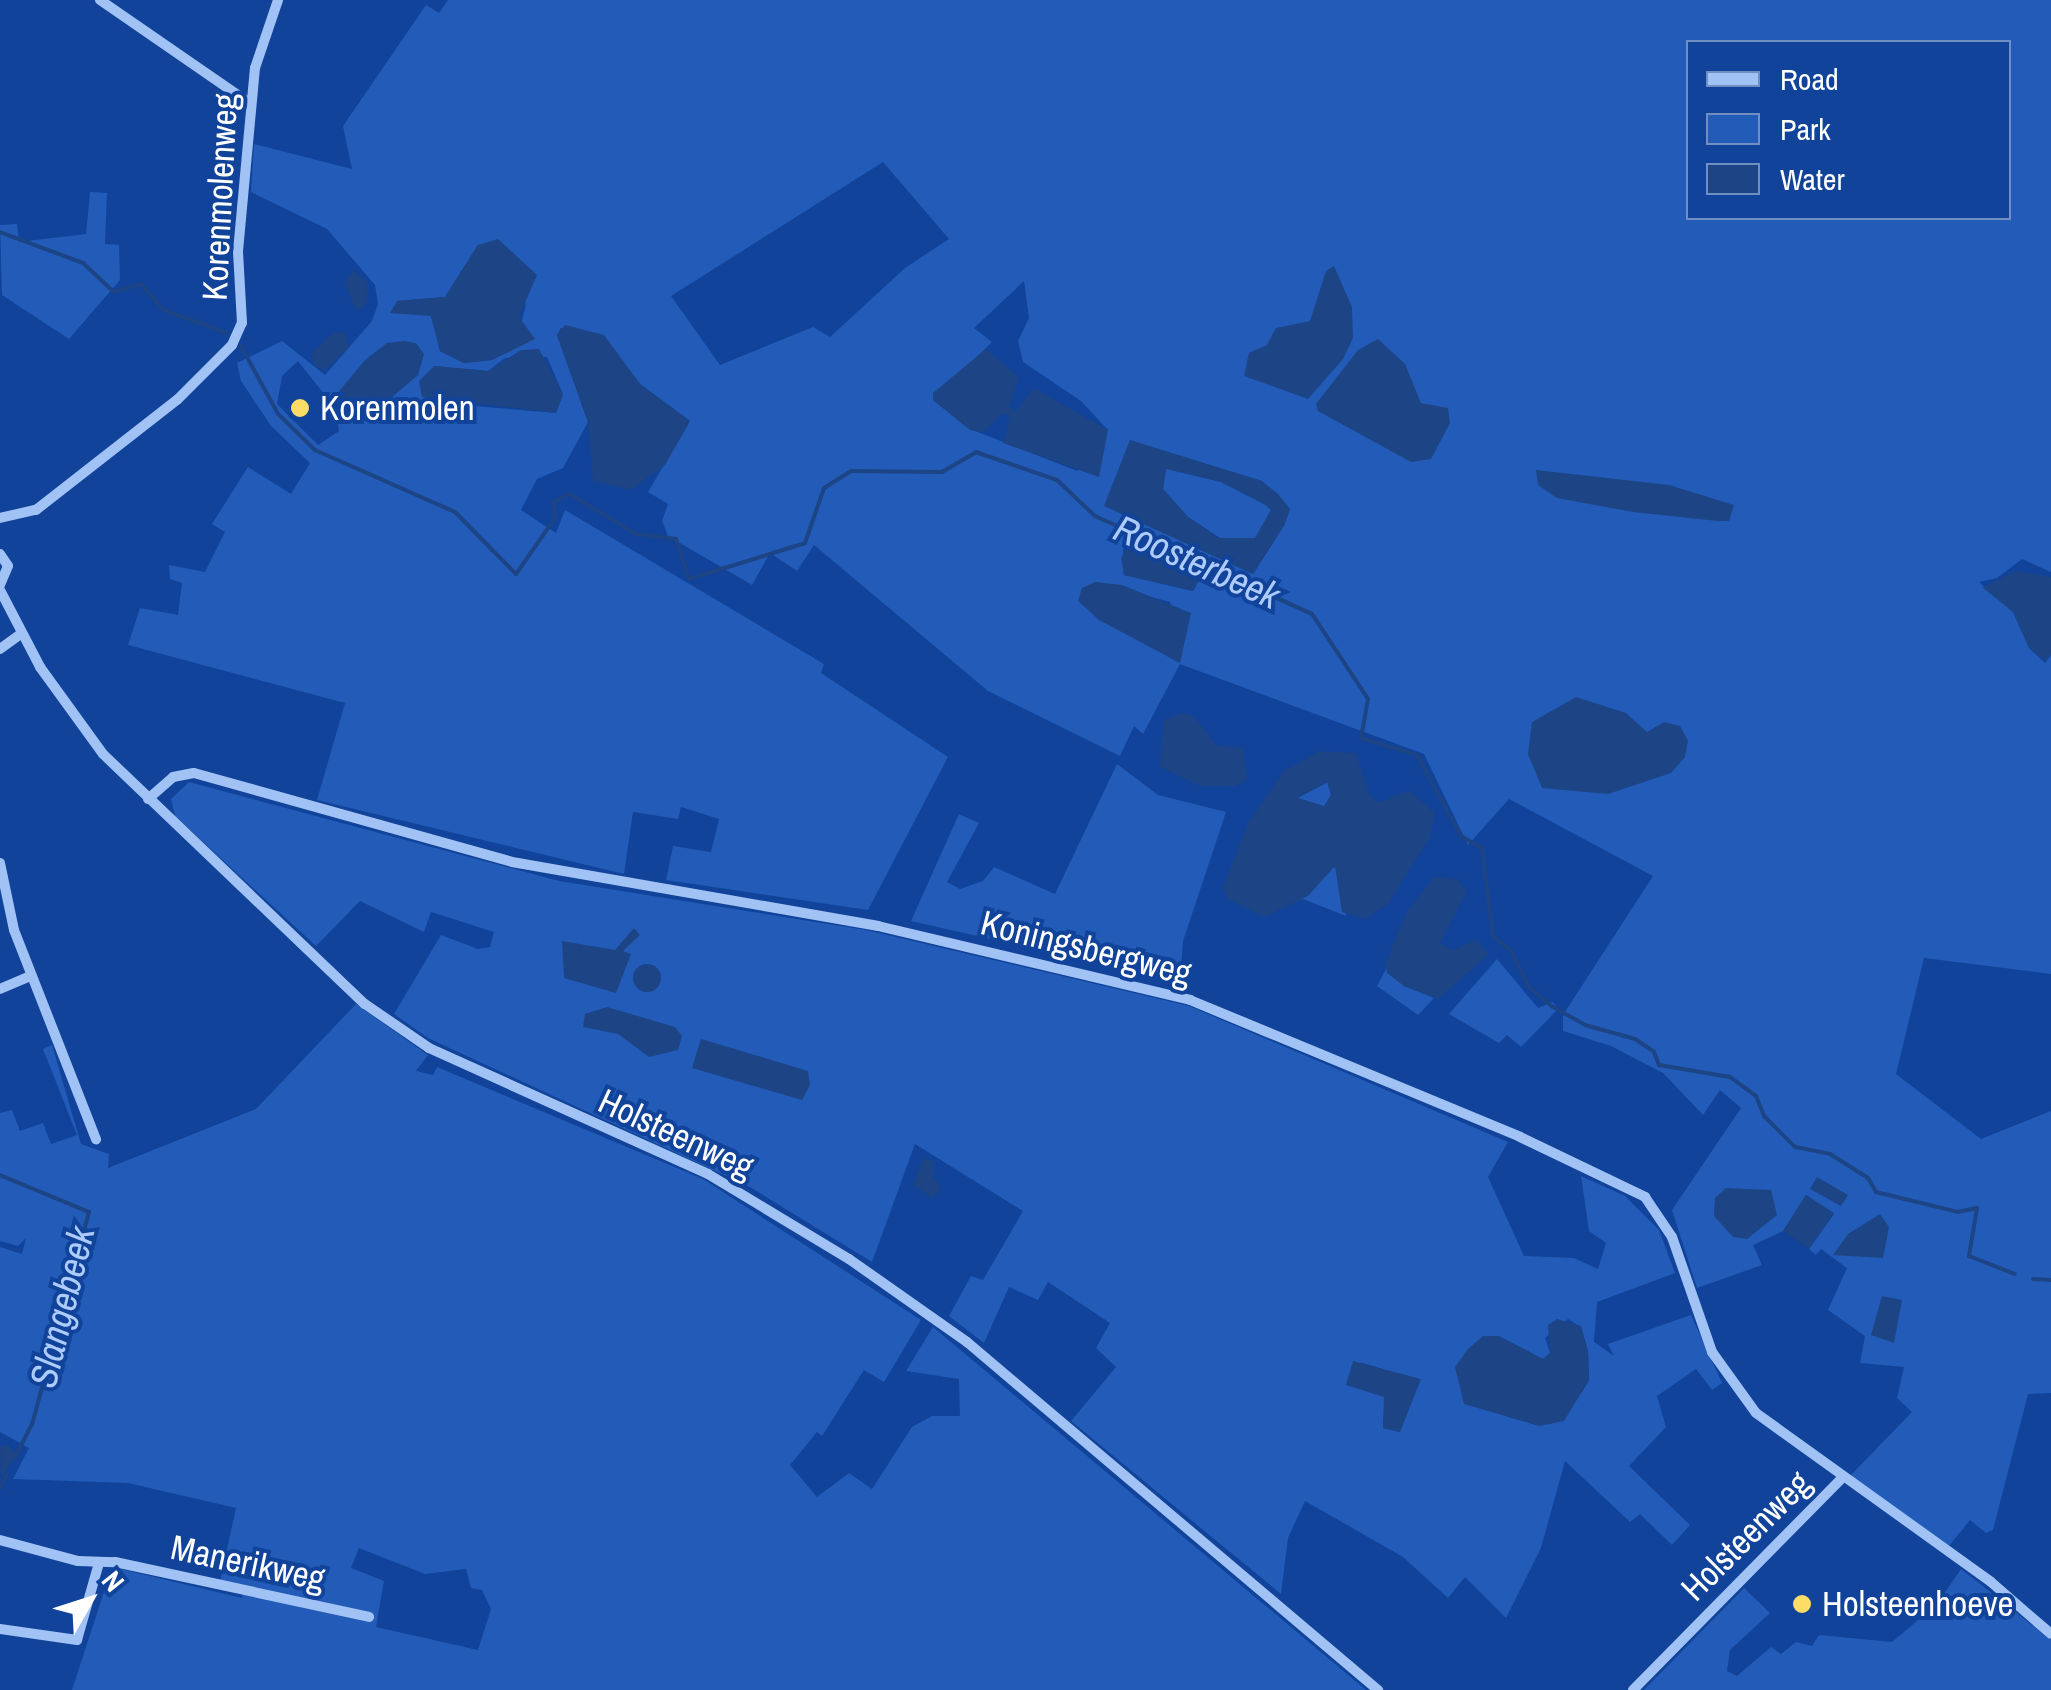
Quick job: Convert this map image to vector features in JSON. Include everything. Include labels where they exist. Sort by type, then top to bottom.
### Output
[{"type":"street","points":[[100,0],[251,104]]},
{"type":"street","name":"Korenmolenweg","points":[[0,518],[36,510],[177,400],[232,345],[242,323],[238,251],[251,104],[260,44],[278,0]]},
{"type":"street","points":[[0,554],[8,572],[0,588]]},
{"type":"street","name":"Holsteenweg","points":[[0,588],[22,634],[68,708],[148,799],[365,1004],[429,1048],[708,1174],[849,1258],[967,1342],[1378,1690]]},
{"type":"street","points":[[0,650],[22,634]]},
{"type":"street","name":"Koningsbergweg","points":[[148,799],[173,778],[194,773],[512,862],[878,926],[1152,991],[1325,1053],[1645,1198],[1662,1215],[1712,1352],[1734,1388],[1841,1479]]},
{"type":"street","points":[[0,863],[31,976],[96,1139]]},
{"type":"street","points":[[0,989],[31,976]]},
{"type":"street","name":"Holsteenweg","points":[[1633,1690],[1841,1479],[1991,1582],[2050,1629]]},
{"type":"street","name":"Manerikweg","points":[[0,1540],[369,1617]]},
{"type":"street","points":[[0,1629],[76,1640],[99,1563]]},
{"type":"green space","points":[[448,0],[2051,0],[2051,572],[2022,559],[1997,578],[1979,582],[2013,612],[2029,648],[2045,663],[2051,655],[2051,974],[1924,958],[1896,1074],[1981,1139],[2051,1111],[2051,1393],[2028,1394],[1993,1530],[1986,1533],[1970,1520],[1949,1546],[1848,1478],[1912,1412],[1897,1398],[1904,1367],[1860,1363],[1865,1336],[1828,1310],[1847,1268],[1821,1249],[1816,1255],[1809,1249],[1834,1214],[1806,1195],[1783,1231],[1753,1245],[1762,1265],[1697,1288],[1672,1210],[1741,1108],[1720,1090],[1703,1115],[1663,1073],[1611,1046],[1563,1031],[1563,1015],[1653,876],[1509,799],[1468,845],[1424,754],[1180,664],[1143,734],[1134,726],[1120,756],[988,691],[814,545],[797,571],[770,553],[752,585],[668,536],[662,521],[668,504],[648,492],[690,421],[640,384],[603,335],[561,328],[557,335],[588,422],[563,468],[537,479],[521,510],[556,533],[565,510],[824,664],[821,673],[948,757],[868,910],[666,880],[673,846],[711,852],[719,819],[681,807],[678,819],[633,812],[624,874],[317,800],[345,703],[128,645],[140,608],[178,615],[182,583],[170,579],[169,565],[205,572],[225,532],[212,524],[248,467],[291,494],[310,463],[271,426],[241,381],[237,363],[282,341],[325,375],[372,321],[378,304],[375,285],[327,229],[251,192],[254,144],[352,169],[343,126],[426,5],[439,13]],"holes":[[[883,162],[949,239],[905,268],[830,337],[813,327],[720,365],[671,296]],[[478,245],[526,304],[516,344],[492,360],[464,363],[440,351],[431,316],[397,301],[445,297]],[[1024,281],[1029,318],[1018,341],[1023,362],[1081,401],[1108,430],[1077,471],[970,429],[933,400],[992,342],[974,328]],[[547,357],[563,394],[556,413],[428,402],[434,366],[488,371],[505,358]],[[298,361],[336,409],[339,431],[318,445],[277,404],[282,376]],[[418,375],[352,421],[336,408],[336,395]],[[1131,441],[1262,481],[1285,524],[1253,574],[1105,505]],[[1140,541],[1165,549],[1201,576],[1193,591],[1124,575],[1123,549]],[[1095,582],[1170,602],[1180,663],[1121,630]]]},
{"type":"green space","points":[[90,192],[107,193],[105,244],[119,245],[120,280],[69,339],[2,295],[0,225],[17,224],[19,242],[86,234]]},
{"type":"green space","points":[[1166,468],[1221,482],[1266,505],[1271,510],[1255,539],[1220,538],[1188,517],[1163,489]]},
{"type":"green space","points":[[1117,764],[1158,795],[1226,812],[1183,941],[1180,982],[911,921],[959,814],[979,823],[947,882],[960,889],[983,881],[994,867],[1055,894]]},
{"type":"green space","points":[[189,782],[559,881],[866,930],[1189,1006],[1508,1142],[1488,1177],[1524,1256],[1574,1258],[1598,1269],[1606,1243],[1589,1231],[1581,1176],[1625,1196],[1659,1230],[1675,1273],[1597,1302],[1594,1342],[1614,1356],[1608,1344],[1691,1315],[1722,1383],[1712,1390],[1696,1369],[1657,1396],[1666,1427],[1629,1466],[1690,1525],[1672,1545],[1640,1514],[1630,1522],[1565,1461],[1541,1548],[1506,1618],[1465,1577],[1448,1598],[1403,1557],[1305,1501],[1288,1538],[1281,1594],[1071,1421],[1116,1367],[1096,1348],[1110,1323],[1048,1282],[1038,1300],[1009,1287],[984,1343],[949,1316],[971,1276],[983,1280],[1023,1211],[915,1144],[872,1262],[750,1187],[428,1038],[394,1014],[441,935],[478,949],[490,947],[494,932],[431,912],[424,932],[360,901],[316,946],[175,816],[171,799]],"holes":[[[1568,1319],[1581,1327],[1588,1351],[1589,1380],[1582,1392],[1539,1426],[1464,1403],[1528,1350],[1534,1360],[1543,1359],[1550,1353],[1545,1338]],[[1360,1362],[1382,1369],[1400,1432],[1383,1428],[1385,1397]]]},
{"type":"green space","points":[[1328,782],[1331,795],[1324,807],[1297,798]]},
{"type":"green space","points":[[1330,866],[1340,870],[1346,916],[1303,899],[1283,904],[1308,896]]},
{"type":"green space","points":[[1497,959],[1538,1008],[1553,1002],[1558,1009],[1521,1047],[1507,1035],[1499,1043],[1449,1014]]},
{"type":"green space","points":[[1388,965],[1404,986],[1434,998],[1418,1015],[1377,986]]},
{"type":"green space","points":[[356,1004],[428,1055],[416,1071],[433,1075],[437,1067],[703,1179],[921,1320],[884,1382],[864,1370],[822,1436],[817,1432],[790,1465],[817,1497],[849,1473],[872,1489],[912,1427],[932,1416],[960,1416],[959,1379],[906,1371],[933,1327],[1366,1690],[72,1690],[112,1567],[242,1598],[244,1587],[220,1581],[236,1508],[128,1483],[13,1479],[29,1448],[0,1432],[0,1247],[22,1254],[26,1238],[18,1246],[0,1241],[0,1113],[12,1110],[20,1131],[43,1123],[51,1144],[77,1135],[43,1049],[52,1045],[81,1144],[109,1154],[108,1168],[256,1109]],"holes":[[[359,1548],[425,1574],[466,1569],[471,1588],[482,1590],[491,1609],[478,1650],[376,1627],[384,1581],[351,1568]]]},
{"type":"green space","points":[[1961,1569],[2051,1640],[2051,1690],[1644,1690],[1744,1588],[1770,1613],[1730,1650],[1727,1671],[1737,1676],[1771,1647],[1781,1654],[1796,1642],[1812,1646],[1819,1635],[1892,1642],[1937,1604]]},
{"type":"water","points":[[498,239],[537,275],[519,317],[535,339],[492,360],[464,363],[440,351],[431,316],[390,313],[397,301],[445,297],[478,245]]},
{"type":"water","points":[[1334,266],[1352,307],[1353,338],[1343,359],[1308,399],[1244,376],[1249,353],[1267,345],[1276,328],[1310,321],[1326,271]]},
{"type":"water","points":[[353,270],[368,283],[366,304],[357,312],[344,282]]},
{"type":"water","points":[[565,325],[604,335],[640,384],[690,421],[665,465],[631,490],[593,481],[588,422],[557,335]]},
{"type":"water","points":[[345,332],[349,347],[325,370],[314,366],[312,352],[333,333]]},
{"type":"water","points":[[1378,339],[1405,364],[1421,403],[1448,408],[1450,423],[1431,459],[1411,462],[1318,411],[1316,404],[1358,350]]},
{"type":"water","points":[[387,343],[416,343],[424,354],[418,375],[364,421],[352,421],[336,395],[365,360]]},
{"type":"water","points":[[539,349],[563,394],[556,413],[422,397],[419,381],[434,366],[488,371],[521,350]]},
{"type":"water","points":[[986,349],[1019,377],[1009,407],[1016,411],[1034,388],[1108,430],[1099,477],[1003,443],[1010,416],[1002,414],[983,432],[970,430],[933,400],[933,393]]},
{"type":"water","points":[[1130,440],[1262,481],[1290,509],[1285,524],[1253,574],[1104,506]],"holes":[[[1166,469],[1221,482],[1271,510],[1255,538],[1219,538],[1188,517],[1163,489]]]},
{"type":"water","points":[[1536,470],[1669,485],[1734,505],[1729,521],[1633,512],[1557,498],[1538,485]]},
{"type":"water","points":[[1129,541],[1196,564],[1201,577],[1193,591],[1124,575],[1121,558]]},
{"type":"water","points":[[2016,571],[2051,577],[2051,655],[2045,661],[2029,648],[2013,612],[1982,587]]},
{"type":"water","points":[[1095,582],[1122,585],[1191,613],[1180,663],[1099,620],[1078,601],[1082,588]]},
{"type":"water","points":[[1576,697],[1626,713],[1647,732],[1664,722],[1680,726],[1688,741],[1685,757],[1671,773],[1608,794],[1542,788],[1528,754],[1532,722]]},
{"type":"water","points":[[1181,713],[1194,716],[1216,745],[1243,748],[1247,779],[1236,786],[1200,786],[1160,767],[1164,720]]},
{"type":"water","points":[[1320,751],[1356,753],[1369,795],[1379,803],[1409,790],[1435,813],[1430,837],[1388,904],[1365,919],[1342,912],[1335,866],[1308,896],[1265,917],[1227,898],[1223,887],[1248,823],[1284,771]],"holes":[[[1327,782],[1331,795],[1324,806],[1298,798]]]},
{"type":"water","points":[[1434,877],[1457,879],[1467,891],[1440,943],[1453,950],[1475,940],[1489,954],[1438,999],[1404,986],[1387,973],[1386,962],[1407,911]]},
{"type":"water","points":[[634,928],[640,935],[623,951],[631,954],[616,993],[564,978],[562,941],[615,950]]},
{"type":"water","points":[[647,964],[657,968],[661,978],[657,988],[647,992],[637,988],[633,978],[637,968]]},
{"type":"water","points":[[607,1007],[675,1027],[682,1036],[678,1050],[649,1057],[618,1034],[583,1027],[585,1014]]},
{"type":"water","points":[[701,1039],[808,1071],[810,1085],[802,1100],[692,1068]]},
{"type":"water","points":[[924,1158],[935,1162],[933,1176],[941,1188],[933,1198],[913,1185]]},
{"type":"water","points":[[1817,1177],[1848,1195],[1841,1206],[1810,1189]]},
{"type":"water","points":[[1726,1188],[1771,1190],[1777,1215],[1747,1239],[1733,1237],[1714,1216],[1715,1198]]},
{"type":"water","points":[[1806,1195],[1834,1213],[1809,1249],[1783,1231]]},
{"type":"water","points":[[1880,1214],[1889,1227],[1883,1258],[1833,1255],[1848,1234]]},
{"type":"water","points":[[1882,1296],[1902,1300],[1894,1343],[1871,1335]]},
{"type":"water","points":[[1557,1319],[1581,1326],[1588,1351],[1589,1380],[1564,1421],[1540,1426],[1464,1404],[1455,1367],[1468,1349],[1483,1336],[1499,1336],[1543,1359],[1550,1353],[1548,1325]]},
{"type":"water","points":[[1353,1361],[1421,1379],[1400,1432],[1383,1428],[1384,1397],[1346,1385]]},
{"type":"water","points":[[6,1444],[17,1454],[1,1479],[0,1447]]},
{"type":"waterway","name":"Roosterbeek","points":[[0,232],[83,263],[114,292],[141,284],[164,310],[227,333]]},
{"type":"waterway","name":"Roosterbeek","points":[[241,346],[278,414],[315,450],[455,512],[516,574],[555,518],[554,502],[570,494],[636,534],[676,539],[689,579],[805,543],[824,488],[851,471],[942,472],[976,452],[1057,480],[1095,516],[1312,614],[1368,699],[1361,738],[1417,755],[1461,836],[1482,848],[1493,936],[1511,951],[1529,987],[1553,1007],[1585,1025],[1635,1039],[1654,1052],[1659,1065],[1730,1077],[1756,1096],[1764,1116],[1795,1147],[1830,1154],[1868,1178],[1876,1192],[1958,1212],[1977,1208],[1969,1256],[2015,1274]]},
{"type":"waterway","name":"Slangebeek","points":[[0,1175],[89,1212],[32,1424],[15,1457]]},
{"type":"waterway","name":"Roosterbeek","points":[[2033,1279],[2051,1280]]},
{"type":"waterway","name":"Slangebeek","points":[[0,1488],[7,1475]]},
{"type":"place","name":"Korenmolen","points":[[300,408]]},
{"type":"place","name":"Holsteenhoeve","points":[[1802,1604]]}]
